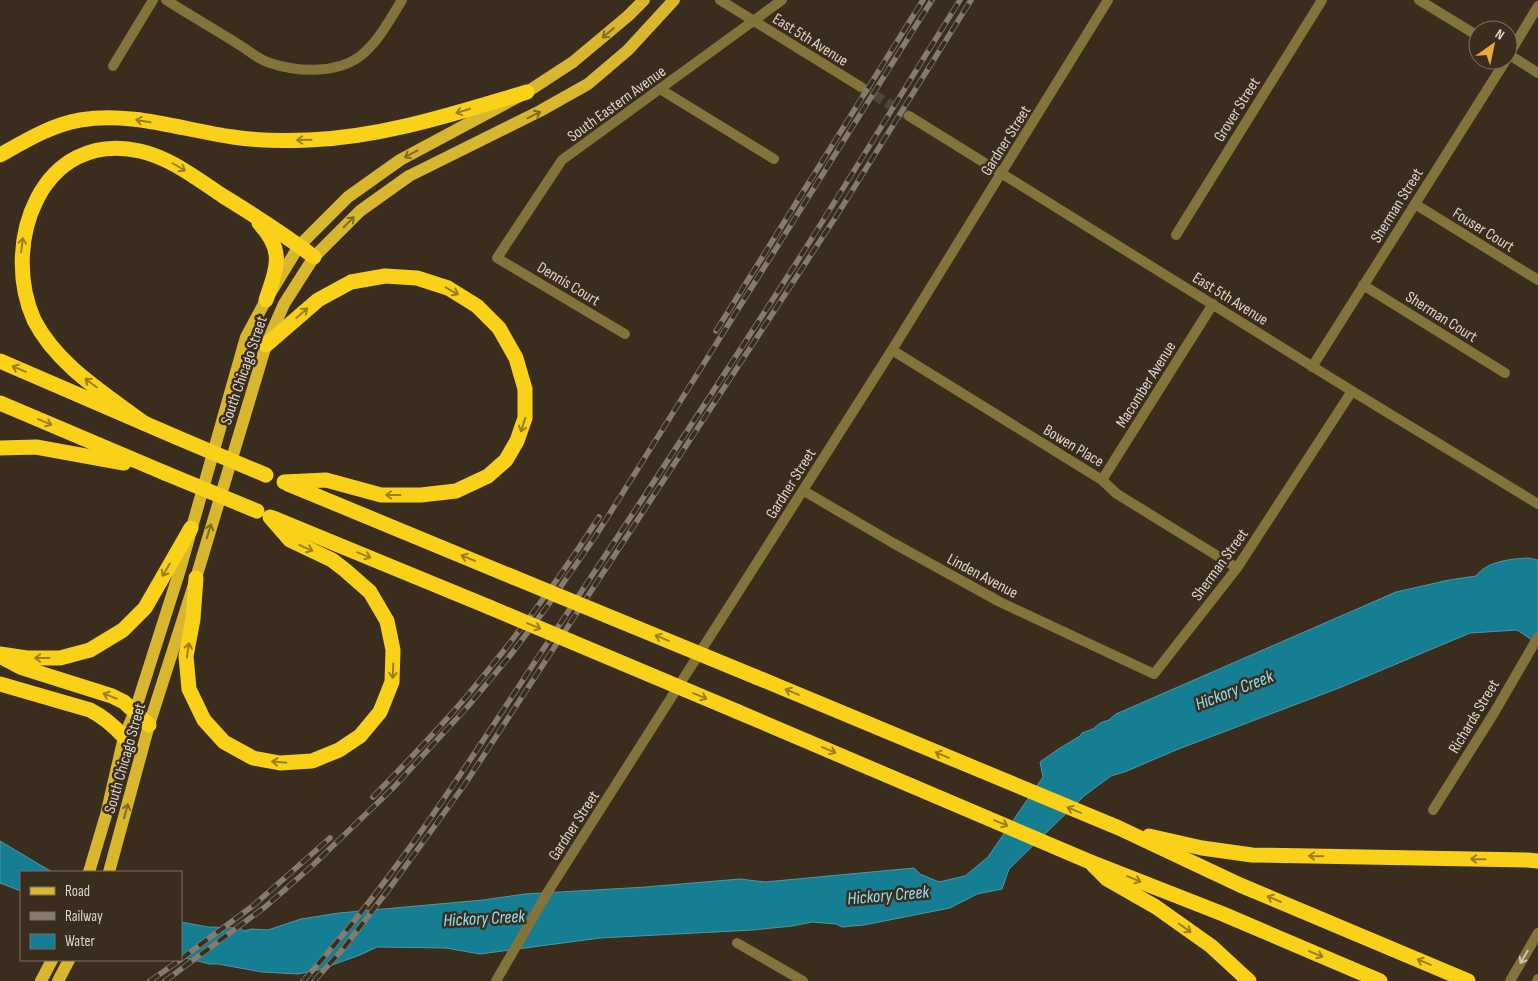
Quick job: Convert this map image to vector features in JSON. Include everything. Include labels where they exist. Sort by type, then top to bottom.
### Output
[{"type":"highway","points":[[0,155],[45,131],[79,120],[128,118],[234,137],[274,141],[310,140],[385,131],[446,116],[527,92]]},
{"type":"highway","points":[[144,423],[79,375],[42,334],[28,304],[23,288],[20,256],[26,225],[30,208],[38,193],[55,172],[69,161],[95,151],[124,149],[140,151],[170,163],[250,213],[314,257]]},
{"type":"highway","points":[[250,213],[267,232],[275,246],[277,257],[276,270],[266,300]]},
{"type":"highway","points":[[266,345],[318,300],[351,282],[385,276],[417,278],[448,288],[477,306],[499,328],[516,358],[525,389],[525,418],[517,441],[506,460],[488,476],[456,491],[421,495],[382,495],[326,480],[284,482]]},
{"type":"highway","points":[[0,361],[176,437],[1119,828],[1240,885],[1468,981]]},
{"type":"highway","points":[[0,403],[957,804],[1088,861],[1223,914],[1380,981]]},
{"type":"highway","points":[[0,448],[36,446],[150,467]]},
{"type":"highway","points":[[196,578],[193,619],[186,656],[189,689],[204,720],[224,742],[253,758],[280,763],[312,761],[339,750],[360,736],[380,712],[392,682],[394,650],[386,621],[370,592],[345,570],[332,560],[290,540],[264,514]]},
{"type":"highway","points":[[0,655],[26,658],[60,658],[90,650],[123,630],[145,608],[191,528]]},
{"type":"highway","points":[[0,655],[20,667],[112,696],[124,702],[149,724]]},
{"type":"highway","points":[[0,684],[90,710],[102,716],[124,737]]},
{"type":"highway","points":[[1119,828],[1202,848],[1252,855],[1534,859]]},
{"type":"highway","points":[[1088,861],[1107,879],[1156,907],[1211,946],[1249,981]]},
{"type":"main road","name":"South Chicago Street","points":[[89,871],[106,815],[124,737],[135,711],[180,573],[191,528],[246,337],[266,300],[300,246],[348,197],[400,160],[527,92],[573,62],[628,16],[644,0]]},
{"type":"main road","name":"South Chicago Street","points":[[108,871],[149,724],[196,578],[266,345],[284,304],[314,257],[360,211],[409,176],[540,112],[588,84],[628,50],[674,0]]},
{"type":"main road","points":[[41,981],[51,961]]},
{"type":"main road","points":[[58,981],[68,961]]},
{"type":"street","points":[[113,66],[153,0]]},
{"type":"street","points":[[166,0],[269,63],[297,69],[315,70],[332,69],[347,64],[358,57],[379,36],[402,0]]},
{"type":"street","name":"East 5th Avenue","points":[[720,0],[862,87]]},
{"type":"street","name":"South Eastern Avenue","points":[[497,258],[562,160],[782,0]]},
{"type":"street","name":"Gardner Street","points":[[496,981],[549,890],[804,491],[1108,0]]},
{"type":"street","name":"Grover Street","points":[[1176,234],[1322,0]]},
{"type":"street","points":[[1419,0],[1468,30]]},
{"type":"street","name":"Sherman Street","points":[[1518,39],[1538,6]]},
{"type":"street","points":[[1518,62],[1538,73]]},
{"type":"street","name":"Sherman Street","points":[[1312,367],[1499,70]]},
{"type":"street","points":[[660,89],[774,159]]},
{"type":"street","name":"East 5th Avenue","points":[[910,116],[1352,392],[1538,504]]},
{"type":"street","name":"Fouser Court","points":[[1415,204],[1538,280]]},
{"type":"street","name":"Dennis Court","points":[[497,258],[626,334]]},
{"type":"street","name":"Sherman Court","points":[[1363,285],[1505,373]]},
{"type":"street","name":"Macomber Avenue","points":[[1102,480],[1213,304]]},
{"type":"street","name":"Bowen Place","points":[[892,350],[1102,480],[1117,494],[1237,568]]},
{"type":"street","name":"Sherman Street","points":[[1154,674],[1237,568],[1352,392]]},
{"type":"street","name":"Linden Avenue","points":[[804,491],[1000,602],[1154,674]]},
{"type":"street","name":"Richards Street","points":[[1433,810],[1494,713],[1536,640]]},
{"type":"street","points":[[1510,981],[1538,933]]},
{"type":"street","points":[[737,943],[803,981]]},
{"type":"water","name":"Hickory Creek","points":[[1528,558],[1538,560],[1538,644],[1517,630],[1470,633],[1339,688],[1111,776],[1084,796],[1009,869],[1002,889],[977,894],[950,908],[864,925],[842,927],[836,924],[812,922],[753,930],[600,938],[480,954],[446,948],[377,947],[318,970],[298,974],[262,972],[210,964],[182,957],[182,922],[208,927],[240,928],[244,931],[251,929],[268,930],[301,919],[339,913],[483,900],[525,894],[740,879],[765,882],[914,868],[920,874],[939,882],[965,876],[988,857],[1043,777],[1040,762],[1082,733],[1093,729],[1116,714],[1396,592],[1476,576],[1486,567],[1507,560]]},
{"type":"water","points":[[0,841],[50,871],[20,871],[20,891],[0,883]]},
{"type":"tunnel","points":[[861,87],[909,116]]},
{"type":"railway","points":[[716,331],[923,0]]},
{"type":"railway","points":[[165,981],[265,907],[312,866],[394,787],[470,704],[509,657],[546,608],[595,537],[932,0]]},
{"type":"railway","points":[[303,981],[405,855],[466,766],[770,304],[960,0]]},
{"type":"railway","points":[[314,981],[343,949],[465,784],[837,215],[971,0]]},
{"type":"railway","points":[[373,797],[444,722],[519,632],[599,517]]},
{"type":"railway","points":[[182,958],[254,905],[330,838]]},
{"type":"railway","points":[[150,981],[179,961]]}]
